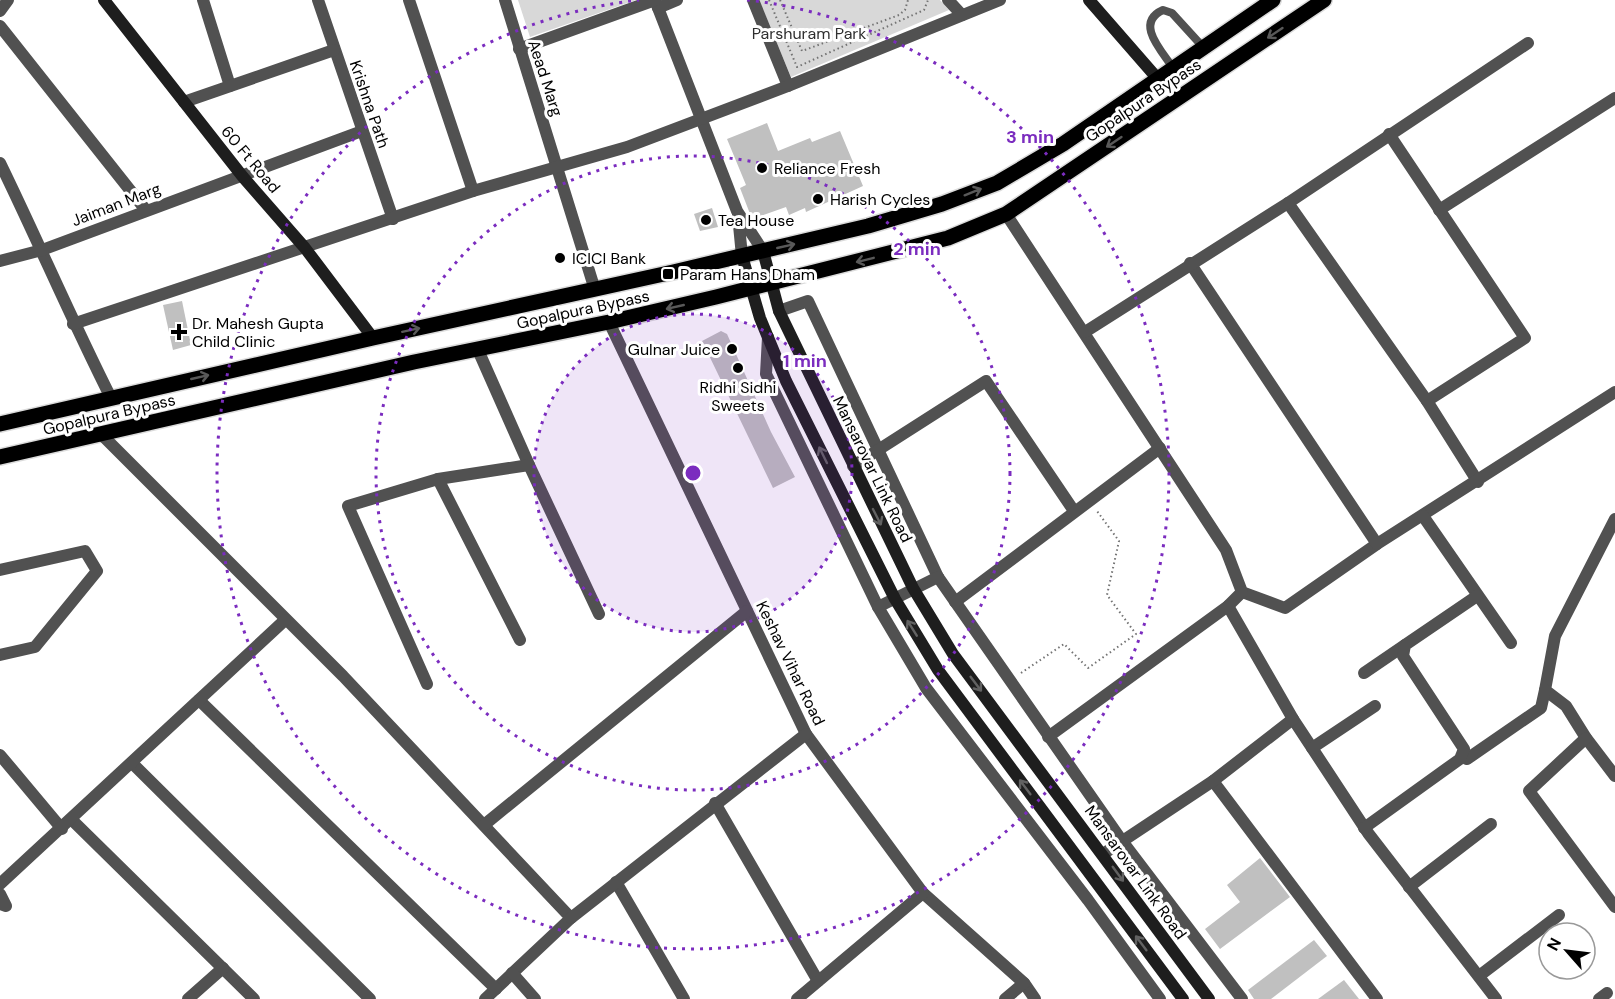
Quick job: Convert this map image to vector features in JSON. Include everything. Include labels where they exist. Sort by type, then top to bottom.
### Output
[{"type":"main road","name":"Gopalpura Bypass","points":[[0,424],[742,256],[868,226],[942,204],[997,183],[1063,144],[1273,0]]},
{"type":"main road","name":"Gopalpura Bypass","points":[[0,457],[414,362],[609,322],[948,238],[1006,214],[1324,0]]},
{"type":"street","points":[[0,11],[8,0]]},
{"type":"street","name":"60 Ft Road","points":[[104,0],[243,177],[305,248],[373,338]]},
{"type":"street","points":[[203,0],[230,86]]},
{"type":"street","name":"Krishna Path","points":[[318,0],[393,219]]},
{"type":"street","points":[[409,0],[472,191]]},
{"type":"street","name":"Aead Marg","points":[[505,0],[595,290]]},
{"type":"street","points":[[519,48],[655,0],[737,211],[742,256],[768,337],[786,381],[895,599],[938,670],[1180,995]]},
{"type":"street","points":[[658,8],[676,0]]},
{"type":"street","points":[[753,0],[788,86]]},
{"type":"street","points":[[948,0],[962,15]]},
{"type":"street","points":[[73,324],[472,191],[627,147],[788,86],[1000,0]]},
{"type":"street","points":[[1089,0],[1157,78]]},
{"type":"street","points":[[0,26],[145,209]]},
{"type":"street","points":[[1085,332],[1288,203],[1528,43]]},
{"type":"street","points":[[184,102],[334,50]]},
{"type":"street","points":[[1439,210],[1615,98]]},
{"type":"street","name":"Jaiman Marg","points":[[0,261],[42,250],[145,209],[243,177],[362,130]]},
{"type":"street","points":[[1389,134],[1525,338],[1427,401]]},
{"type":"street","points":[[0,163],[42,250],[73,324],[111,399]]},
{"type":"street","points":[[1288,203],[1427,401],[1478,482]]},
{"type":"street","name":"Mansarovar Link Road","points":[[737,211],[763,251],[779,311],[913,588],[953,654],[1209,999]]},
{"type":"street","points":[[1006,214],[1226,550],[1242,592],[1285,608],[1377,544],[1613,397]]},
{"type":"street","points":[[1190,264],[1377,544]]},
{"type":"street","points":[[779,311],[808,301],[938,577],[1122,841],[1242,999]]},
{"type":"street","name":"Keshav Vihar Road","points":[[609,322],[806,734],[923,893],[1024,983],[1035,999]]},
{"type":"street","points":[[768,337],[766,374],[878,607],[926,688],[1088,900],[1160,999]]},
{"type":"street","points":[[478,350],[599,614]]},
{"type":"street","points":[[853,466],[986,381],[1074,511]]},
{"type":"street","points":[[101,434],[343,676],[571,918]]},
{"type":"street","points":[[955,602],[1160,448]]},
{"type":"street","points":[[427,684],[348,506],[438,479],[529,465]]},
{"type":"street","points":[[438,479],[520,640]]},
{"type":"street","points":[[1423,516],[1511,643]]},
{"type":"street","points":[[1467,759],[1541,708],[1555,636],[1615,519]]},
{"type":"street","points":[[0,570],[85,551],[97,572],[35,647],[0,655]]},
{"type":"street","points":[[878,607],[938,577]]},
{"type":"street","points":[[1048,737],[1228,606],[1242,592]]},
{"type":"street","points":[[1364,673],[1477,596]]},
{"type":"street","points":[[1228,606],[1293,719],[1364,828],[1497,999]]},
{"type":"street","points":[[484,825],[747,611]]},
{"type":"street","points":[[0,884],[72,820],[285,620]]},
{"type":"street","points":[[1364,828],[1460,759],[1464,749],[1403,656],[1405,645]]},
{"type":"street","points":[[1545,690],[1566,706],[1586,738],[1615,776]]},
{"type":"street","points":[[199,700],[496,989]]},
{"type":"street","points":[[1312,748],[1375,706]]},
{"type":"street","points":[[1103,854],[1213,781],[1293,719]]},
{"type":"street","points":[[485,999],[571,918],[806,734]]},
{"type":"street","points":[[1586,738],[1529,791],[1615,907]]},
{"type":"street","points":[[0,755],[62,829]]},
{"type":"street","points":[[132,763],[370,999]]},
{"type":"street","points":[[1213,781],[1377,999]]},
{"type":"street","points":[[715,803],[818,981]]},
{"type":"street","points":[[72,820],[254,999]]},
{"type":"street","points":[[1409,887],[1491,824]]},
{"type":"street","points":[[616,882],[684,999]]},
{"type":"street","points":[[1088,900],[1102,891]]},
{"type":"street","points":[[797,999],[923,893]]},
{"type":"street","points":[[0,894],[6,906],[0,904]]},
{"type":"street","points":[[1479,976],[1559,915]]},
{"type":"street","points":[[188,999],[223,968]]},
{"type":"street","points":[[513,973],[535,999]]},
{"type":"street","points":[[1005,999],[1024,983]]},
{"type":"lane","points":[[1173,68],[1149,28],[1150,19],[1156,13],[1163,10],[1172,13],[1203,47]]},
{"type":"path","points":[[770,0],[797,67],[924,10],[928,0]]},
{"type":"path","points":[[780,0],[802,51],[895,16],[905,10],[908,0]]},
{"type":"path","points":[[895,16],[898,22]]},
{"type":"path","points":[[1009,681],[1064,644],[1088,668],[1136,634],[1107,595],[1119,541],[1089,500]]},
{"type":"green space","points":[[518,0],[636,0],[530,37]]},
{"type":"green space","name":"Parshuram Park","points":[[759,0],[940,0],[949,10],[791,77]]},
{"type":"building","points":[[767,123],[778,151],[810,138],[812,142],[840,131],[863,186],[806,212],[805,208],[789,215],[786,207],[752,219],[740,188],[746,185],[727,139]]},
{"type":"building","name":"Tea House","points":[[712,208],[718,227],[700,231],[694,214]]},
{"type":"building","points":[[182,301],[191,345],[173,350],[163,305]]},
{"type":"building","points":[[721,331],[727,334],[771,432],[795,477],[773,488],[702,341]]},
{"type":"building","points":[[1260,858],[1290,897],[1220,949],[1205,929],[1240,902],[1227,885]]},
{"type":"building","points":[[1314,940],[1327,956],[1271,999],[1254,999],[1248,990]]},
{"type":"building","points":[[1344,980],[1359,999],[1318,999]]},
{"type":"place","name":"Reliance Fresh","points":[[762,168]]},
{"type":"place","name":"Harish Cycles","points":[[818,199]]},
{"type":"place","name":"Tea House","points":[[706,220]]},
{"type":"place","name":"ICICI Bank","points":[[560,258]]},
{"type":"place","name":"Param Hans Dham","points":[[668,274]]},
{"type":"place","name":"Dr. Mahesh Gupta Child Clinic","points":[[179,332]]},
{"type":"place","name":"Gulnar Juice","points":[[732,349]]},
{"type":"place","name":"Ridhi Sidhi Sweets","points":[[738,368]]}]
